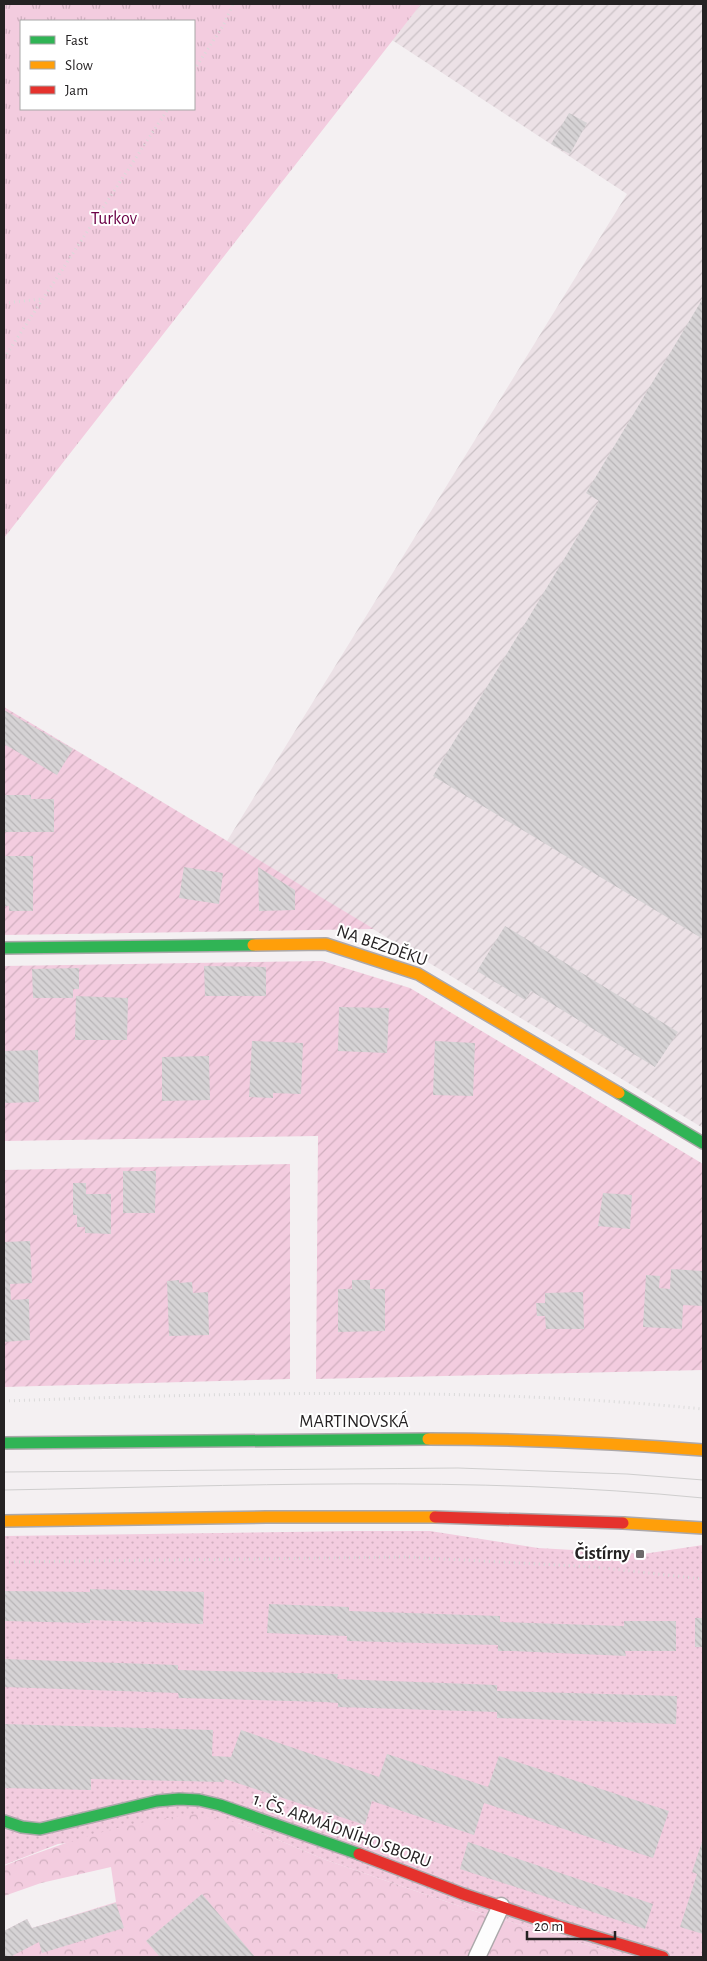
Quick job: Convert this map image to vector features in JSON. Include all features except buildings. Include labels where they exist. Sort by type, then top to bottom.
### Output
[{"type":"street","name":"NA BEZDĚKU","points":[[4,948],[326,944],[418,974],[703,1144]]},
{"type":"street","name":"MARTINOVSKÁ","points":[[4,1443],[479,1439],[703,1450]]},
{"type":"street","points":[[4,1521],[418,1517],[624,1522],[703,1528]]},
{"type":"street","name":"1. ČS. ARMÁDNÍHO SBORU","points":[[4,1821],[22,1827],[40,1829],[157,1801],[199,1800],[220,1805],[565,1928],[663,1957]]},
{"type":"lane","points":[[478,1957],[500,1906]]},
{"type":"path","points":[[195,68],[223,26],[233,4]]},
{"type":"path","points":[[4,358],[167,110]]},
{"type":"path","points":[[4,303],[43,298]]},
{"type":"path","points":[[4,1401],[148,1396],[476,1394],[703,1409]]},
{"type":"path","points":[[4,1562],[406,1557],[595,1567],[703,1579]]},
{"type":"shaded area","points":[[421,4],[703,4],[703,1128],[227,841],[627,194],[392,40]]},
{"type":"green space","name":"Turkov","points":[[4,4],[421,4],[4,538]]},
{"type":"green space","points":[[4,707],[374,929],[4,935]]},
{"type":"green space","points":[[322,961],[410,988],[703,1164],[703,1370],[316,1379],[318,1136],[4,1141],[4,966]]},
{"type":"green space","points":[[290,1164],[290,1379],[4,1387],[4,1170]]},
{"type":"green space","points":[[430,1531],[538,1548],[643,1554],[703,1545],[703,1957],[627,1957],[468,1909],[326,1860],[238,1823],[58,1844],[4,1865],[4,1536]]},
{"type":"green space","points":[[198,1814],[238,1823],[326,1860],[468,1909],[627,1957],[4,1957],[4,1931],[27,1919],[32,1928],[116,1902],[111,1867],[41,1883],[4,1896],[4,1866],[75,1840],[124,1826]]},
{"type":"tram line","points":[[4,1472],[458,1468],[627,1474],[703,1480]]},
{"type":"tram line","points":[[4,1490],[441,1484],[529,1486],[703,1498]]},
{"type":"traffic: fast","points":[[4,948],[253,945]]},
{"type":"traffic: fast","points":[[619,1093],[703,1143]]},
{"type":"traffic: fast","points":[[4,1443],[428,1439]]},
{"type":"traffic: fast","points":[[4,1821],[22,1827],[40,1829],[157,1801],[199,1800],[220,1805],[359,1854]]},
{"type":"traffic: slow","points":[[253,945],[326,944],[418,974],[619,1093]]},
{"type":"traffic: slow","points":[[428,1439],[566,1442],[703,1450]]},
{"type":"traffic: slow","points":[[4,1521],[266,1517],[435,1517]]},
{"type":"traffic: slow","points":[[623,1523],[703,1528]]},
{"type":"traffic: jam","points":[[435,1517],[623,1523]]},
{"type":"traffic: jam","points":[[359,1854],[463,1894],[556,1925],[663,1957]]},
{"type":"place","name":"Čistírny","points":[[640,1554]]}]
